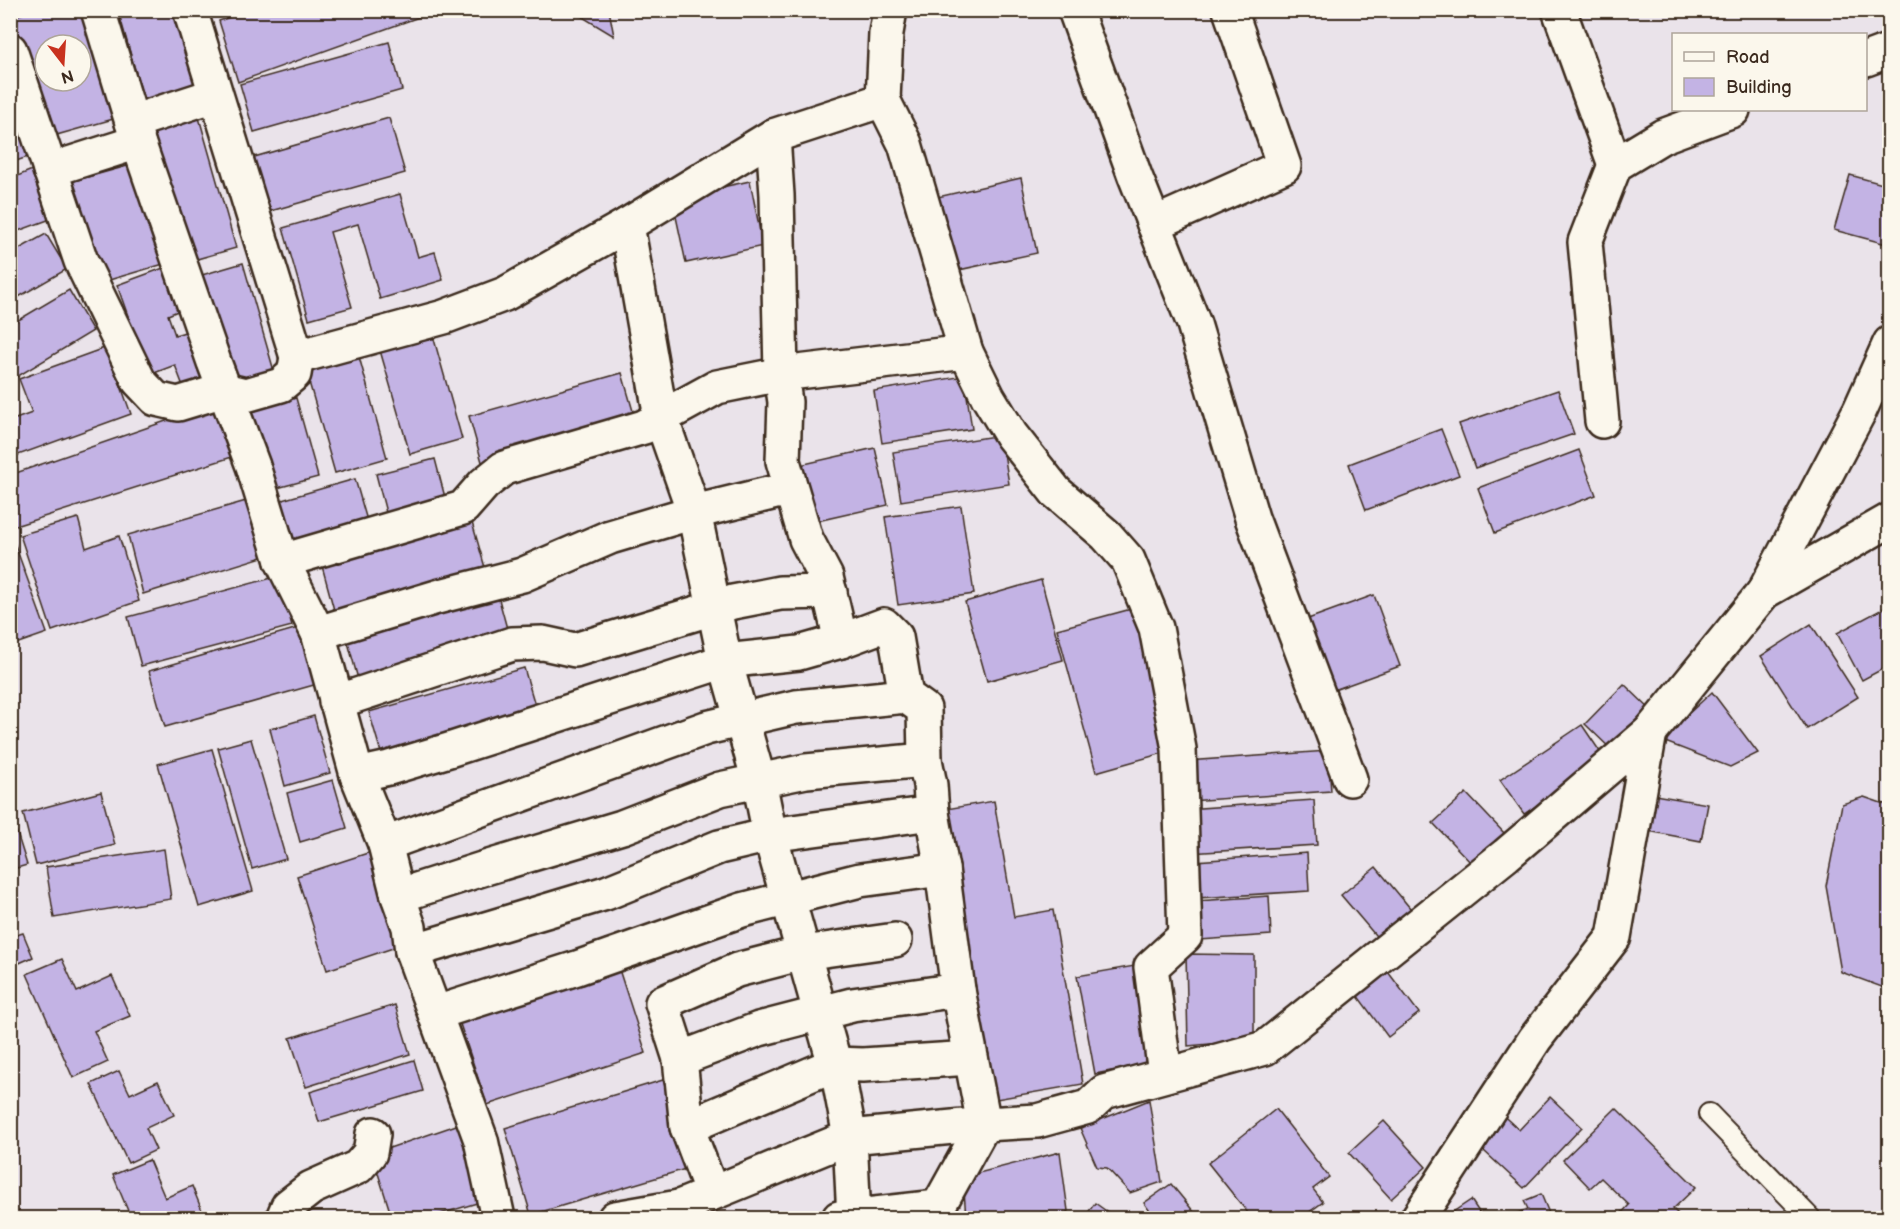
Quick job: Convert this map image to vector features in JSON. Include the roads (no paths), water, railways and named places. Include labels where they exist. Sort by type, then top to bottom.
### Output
[{"type":"street","points":[[98,10],[135,132],[224,390],[253,466],[282,561],[318,633],[357,775],[385,844],[398,896],[409,927],[412,951],[481,1140],[498,1218]]},
{"type":"street","points":[[10,50],[81,261],[139,381],[156,399],[178,404],[224,390],[246,395],[281,385],[294,374],[297,357],[190,10]]},
{"type":"street","points":[[890,10],[886,33],[883,100],[905,144],[966,352],[988,397],[1011,435],[1056,492],[1106,535],[1128,560],[1156,628],[1179,749],[1185,936],[1151,968],[1165,1074]]},
{"type":"street","points":[[1075,10],[1154,224],[1194,324],[1252,518],[1350,779]]},
{"type":"street","points":[[1154,224],[1284,166],[1230,10]]},
{"type":"street","points":[[1559,10],[1615,165]]},
{"type":"street","points":[[1867,59],[1890,50]]},
{"type":"street","points":[[50,170],[215,95]]},
{"type":"street","points":[[297,357],[444,317],[505,294],[627,225],[773,136],[883,100]]},
{"type":"street","points":[[1602,421],[1585,242],[1615,165],[1663,136],[1730,111]]},
{"type":"street","points":[[773,136],[777,195],[777,288],[781,374],[785,402],[783,461],[806,538],[826,577],[841,641]]},
{"type":"street","points":[[385,844],[705,728],[743,720],[796,707],[906,696],[924,709],[925,760],[932,813],[958,990],[984,1124],[938,1208],[849,1218],[850,1137],[835,1064],[770,835],[759,781],[743,720],[725,661],[694,512],[661,418],[627,225]]},
{"type":"street","points":[[615,1218],[684,1213],[712,1192],[850,1137],[894,1131],[1037,1121],[1088,1107],[1104,1092],[1265,1048],[1506,855],[1650,732],[1764,592],[1860,410],[1890,343]]},
{"type":"street","points":[[282,561],[463,508],[484,484],[504,468],[644,427],[717,387],[781,374],[966,352]]},
{"type":"street","points":[[318,633],[437,597],[522,575],[610,537],[694,512],[776,492],[791,491]]},
{"type":"street","points":[[1764,592],[1890,520]]},
{"type":"street","points":[[336,702],[512,644],[543,643],[575,650],[713,607],[780,593],[830,592]]},
{"type":"street","points":[[357,775],[449,750],[725,661],[800,653],[884,625],[896,637],[906,696]]},
{"type":"street","points":[[1418,1218],[1535,1039],[1614,938],[1650,732]]},
{"type":"street","points":[[398,896],[622,828],[720,789],[806,771],[925,760]]},
{"type":"street","points":[[412,951],[606,893],[718,847],[770,835],[932,813]]},
{"type":"street","points":[[436,1013],[577,968],[742,910],[789,900],[860,880],[942,869]]},
{"type":"street","points":[[712,1192],[687,1127],[680,1059],[662,1003],[737,970],[803,952],[895,940]]},
{"type":"street","points":[[680,1059],[759,1029],[852,1005],[958,990]]},
{"type":"street","points":[[687,1127],[835,1064],[863,1065],[971,1058]]},
{"type":"street","points":[[284,1218],[288,1206],[311,1188],[358,1167],[370,1153],[374,1134]]},
{"type":"lane","points":[[1708,1114],[1810,1218]]}]
